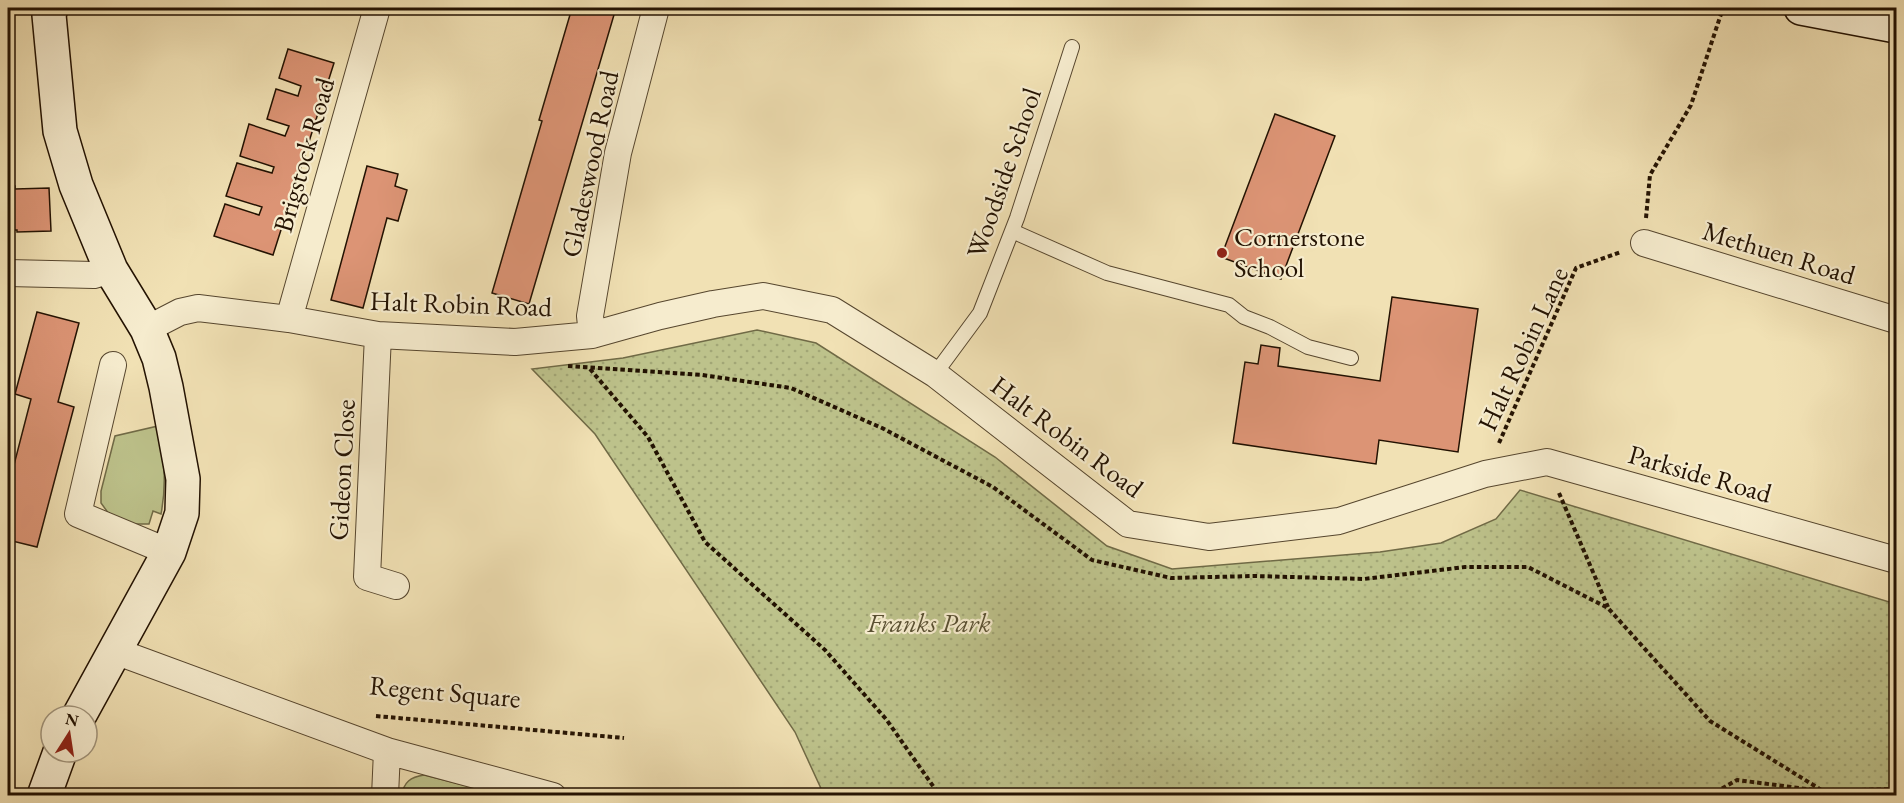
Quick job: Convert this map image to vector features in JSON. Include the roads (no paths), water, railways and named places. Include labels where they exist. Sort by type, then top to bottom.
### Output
[{"type":"street","points":[[51,8],[49,15],[60,131],[76,185],[111,270],[147,329],[159,358],[183,479],[182,513],[169,552],[86,704]]},
{"type":"street","name":"Brigstock Road","points":[[289,319],[377,8]]},
{"type":"street","name":"Gladeswood Road","points":[[592,335],[590,316],[618,153],[656,8]]},
{"type":"street","points":[[1801,8],[1896,26]]},
{"type":"street","name":"Methuen Road","points":[[1644,243],[1896,320]]},
{"type":"street","points":[[8,273],[94,275],[111,270]]},
{"type":"street","name":"Halt Robin Road","points":[[147,329],[180,312],[198,308],[289,319],[378,334],[514,342],[592,335],[660,316],[763,296],[832,310],[935,374],[1128,524],[1209,537],[1339,521],[1485,474]]},
{"type":"street","name":"Gideon Close","points":[[378,334],[367,577],[396,586]]},
{"type":"street","points":[[113,365],[78,514],[169,552]]},
{"type":"street","name":"Parkside Road","points":[[1485,474],[1547,462],[1896,560]]},
{"type":"street","points":[[115,651],[387,751],[553,795]]},
{"type":"street","points":[[385,795],[387,751]]},
{"type":"street","points":[[44,795],[56,764]]},
{"type":"lane","name":"Woodside School","points":[[935,374],[980,313],[1012,231],[1072,47]]},
{"type":"lane","points":[[1012,231],[1107,273],[1229,305],[1244,317],[1270,327],[1308,347],[1351,358]]},
{"type":"place","name":"Cornerstone School","points":[[1222,253]]},
{"type":"park label","name":"Franks Park","points":[[929,623]]}]
